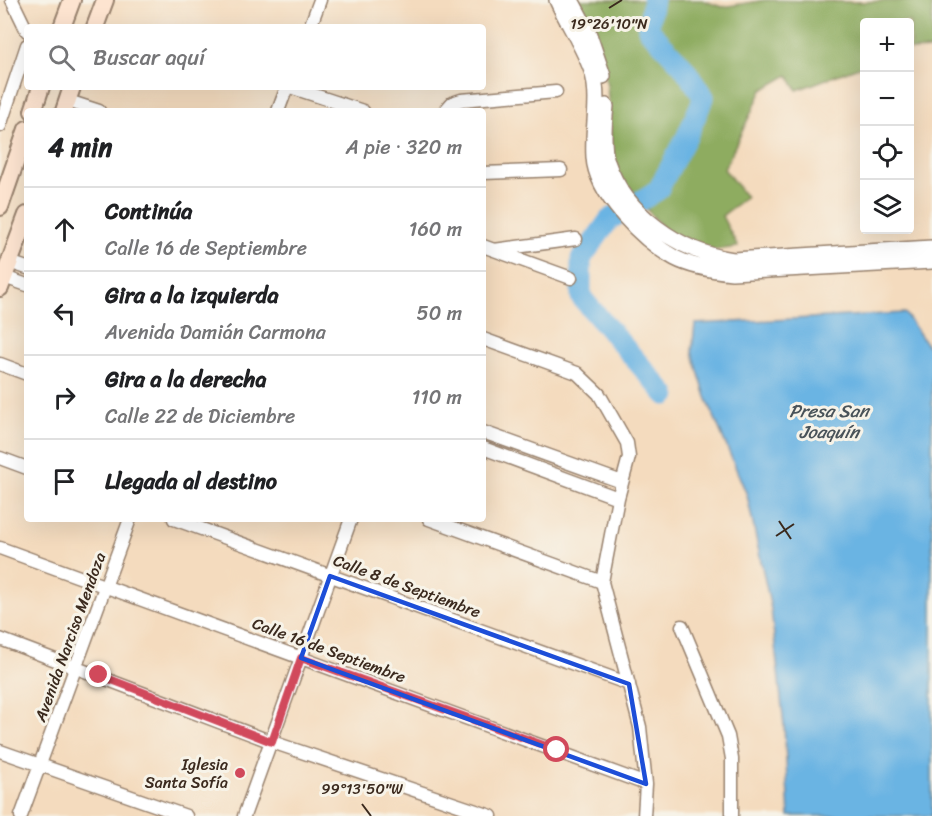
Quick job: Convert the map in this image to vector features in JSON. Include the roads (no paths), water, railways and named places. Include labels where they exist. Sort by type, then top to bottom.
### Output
[{"type":"main road","points":[[63,24],[72,0]]},
{"type":"main road","points":[[96,24],[105,0]]},
{"type":"main road","points":[[34,108],[40,90]]},
{"type":"main road","points":[[0,207],[24,138]]},
{"type":"main road","points":[[0,213],[24,218]]},
{"type":"main road","points":[[4,276],[24,223]]},
{"type":"street","points":[[12,0],[24,25]]},
{"type":"street","points":[[557,0],[593,75],[594,159],[603,187],[634,214],[654,243],[675,258],[706,270],[769,271],[932,261]]},
{"type":"street","points":[[571,0],[588,32],[603,76],[606,159],[622,202]]},
{"type":"street","points":[[311,24],[316,1]]},
{"type":"street","points":[[0,126],[24,54]]},
{"type":"street","points":[[279,108],[288,90]]},
{"type":"street","points":[[298,90],[354,108]]},
{"type":"street","points":[[448,108],[452,102],[461,100],[556,92]]},
{"type":"street","points":[[68,100],[91,108]]},
{"type":"street","points":[[486,173],[561,170]]},
{"type":"street","points":[[634,214],[680,244],[712,257],[733,260],[932,248]]},
{"type":"street","points":[[488,248],[576,239]]},
{"type":"street","points":[[488,248],[570,278]]},
{"type":"street","points":[[4,276],[24,269]]},
{"type":"street","points":[[4,276],[24,284]]},
{"type":"street","points":[[486,340],[577,373],[591,383],[606,403],[627,443],[629,457],[618,498],[602,582],[640,727],[646,784],[644,816]]},
{"type":"street","points":[[0,364],[24,373]]},
{"type":"street","points":[[486,433],[622,482]]},
{"type":"street","points":[[486,449],[618,498]]},
{"type":"street","points":[[0,458],[24,467]]},
{"type":"street","name":"Avenida Narciso Mendoza","points":[[21,816],[78,667],[129,522]]},
{"type":"street","name":"Calle 8 de Septiembre","points":[[182,522],[629,684]]},
{"type":"street","points":[[244,816],[350,522]]},
{"type":"street","points":[[437,522],[602,582]]},
{"type":"street","name":"Calle 16 de Septiembre","points":[[0,548],[646,784]]},
{"type":"street","points":[[682,626],[728,736],[732,759],[732,816]]},
{"type":"street","points":[[0,639],[272,742],[491,816]]},
{"type":"street","points":[[0,751],[186,816]]},
{"type":"water","name":"Presa San Joaquín","points":[[905,313],[932,352],[932,816],[789,816],[784,725],[771,609],[747,495],[706,397],[692,351],[695,324]]},
{"type":"waterway","points":[[653,0],[648,29],[682,65],[704,97],[687,136],[658,190],[609,220],[581,259],[581,297],[666,395]]},
{"type":"place","name":"Iglesia Santa Sofía","points":[[240,773]]}]
